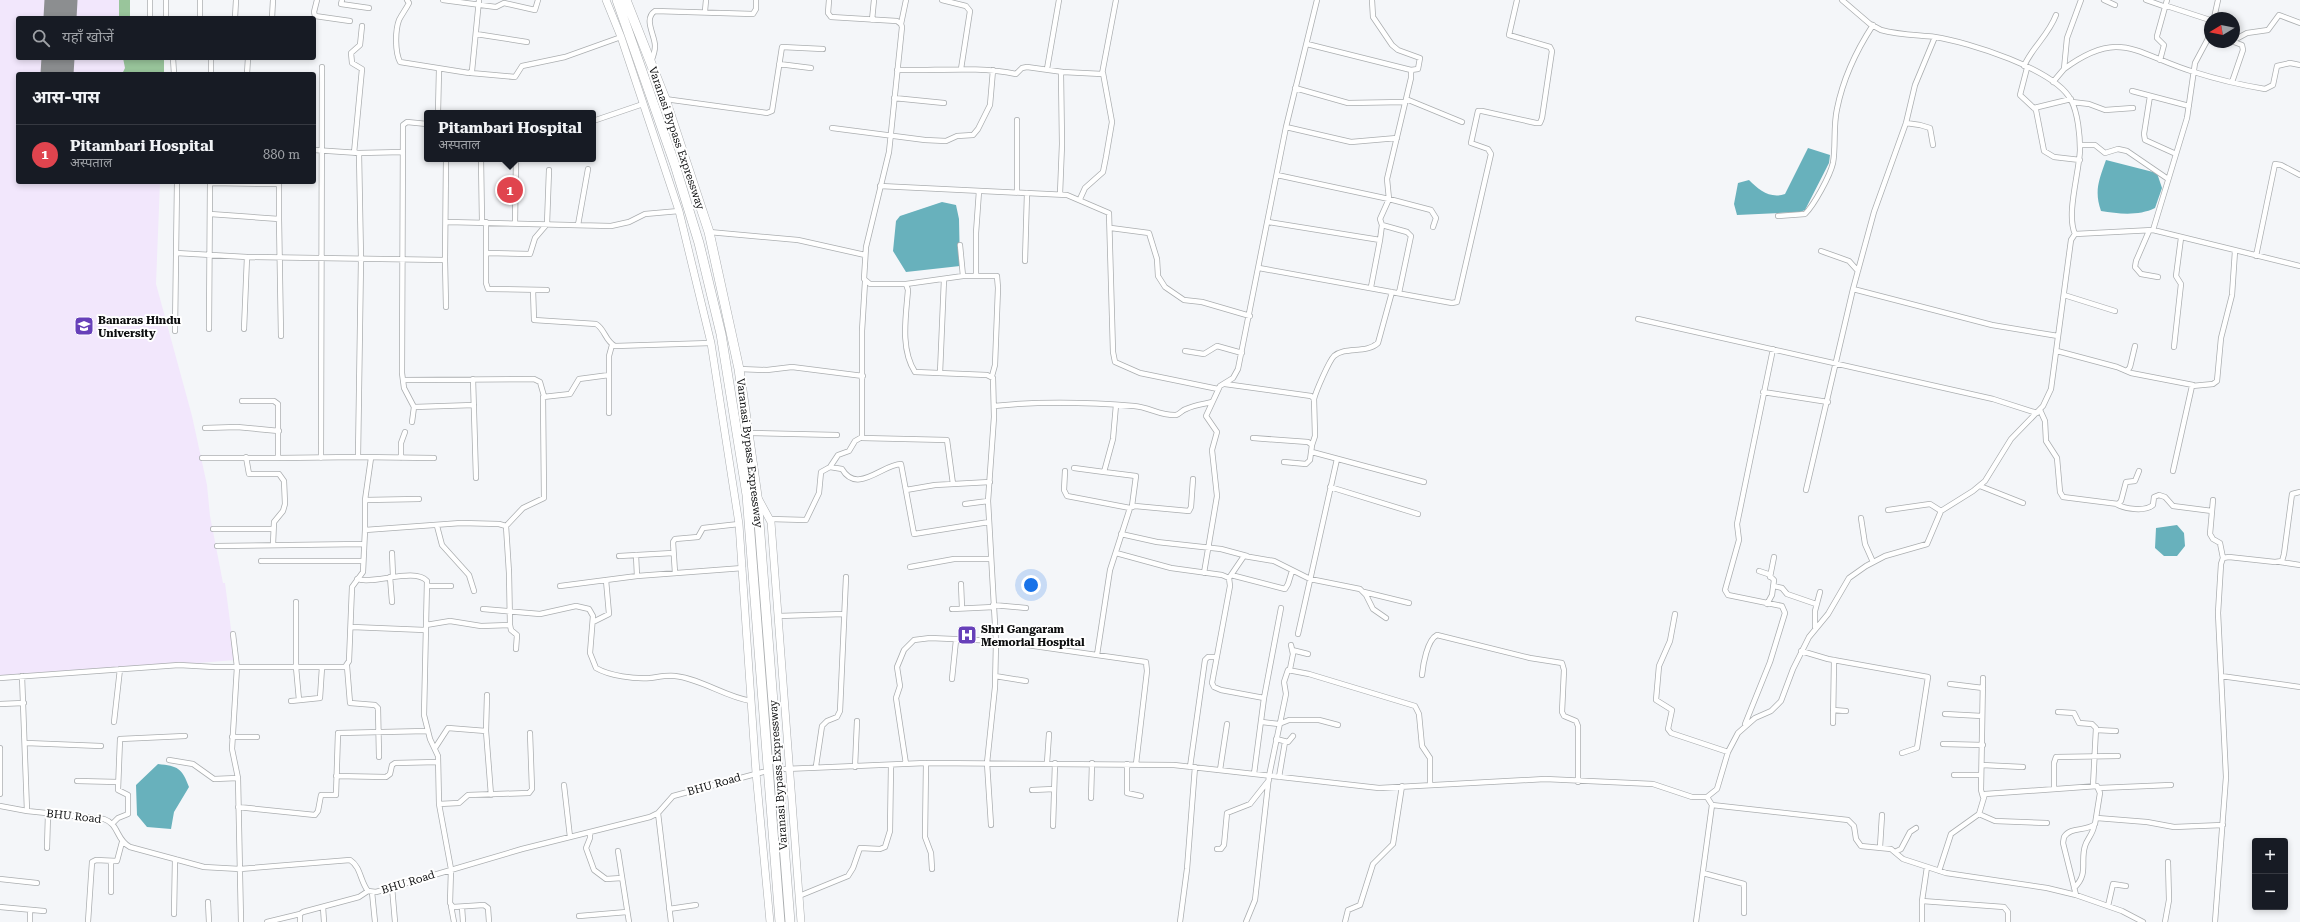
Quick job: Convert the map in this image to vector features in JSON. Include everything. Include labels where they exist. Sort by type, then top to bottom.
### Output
[{"type":"highway","name":"Varanasi Bypass Expressway","points":[[617,0],[682,186],[699,243],[723,341],[747,495],[780,922]]},
{"type":"highway","name":"Varanasi Bypass Expressway","points":[[626,0],[665,99],[709,232],[739,369],[757,496],[790,922]]},
{"type":"street","points":[[150,0],[150,16]]},
{"type":"street","points":[[166,0],[166,16]]},
{"type":"street","points":[[200,0],[200,16]]},
{"type":"street","points":[[235,16],[236,0]]},
{"type":"street","points":[[272,16],[273,0]]},
{"type":"street","points":[[315,16],[314,12],[317,0]]},
{"type":"street","points":[[342,0],[341,4],[369,8]]},
{"type":"street","points":[[407,0],[409,3],[397,29],[399,60],[403,63],[439,69],[515,77],[522,66],[565,57],[621,37]]},
{"type":"street","points":[[443,0],[479,2],[496,7],[504,3],[536,10],[538,0]]},
{"type":"street","points":[[606,0],[621,37],[679,211],[710,343],[739,524],[751,701],[760,772],[770,922]]},
{"type":"street","points":[[705,11],[706,0]]},
{"type":"street","points":[[651,63],[655,47],[650,21],[653,12],[663,9],[753,14],[756,9],[756,0]]},
{"type":"street","points":[[829,0],[828,13],[831,17],[897,21],[901,24]]},
{"type":"street","points":[[872,20],[874,0]]},
{"type":"street","points":[[862,438],[864,416],[862,331],[865,254],[890,137],[901,24],[906,0]]},
{"type":"street","points":[[942,0],[966,6],[970,11],[961,69]]},
{"type":"street","points":[[1046,69],[1059,0]]},
{"type":"street","points":[[1080,199],[1085,188],[1103,172],[1106,157],[1112,122],[1103,73],[1116,0]]},
{"type":"street","points":[[1204,573],[1217,496],[1212,450],[1217,432],[1206,416],[1218,389],[1237,374],[1250,316],[1286,127],[1317,0]]},
{"type":"street","points":[[1307,44],[1411,70],[1418,69],[1420,58],[1398,50],[1392,45],[1373,17],[1372,0]]},
{"type":"street","points":[[1259,268],[1371,287],[1452,303],[1457,302],[1491,154],[1488,149],[1471,143],[1478,112],[1482,111],[1536,123],[1542,121],[1552,51],[1550,47],[1508,35],[1517,0]]},
{"type":"street","points":[[1744,725],[1771,711],[1781,701],[1802,652],[1815,627],[1830,611],[1849,578],[1873,562],[1926,544],[1941,511],[1980,486],[1990,474],[2011,439],[2039,412],[2051,390],[2071,240],[2075,234],[2071,216],[2080,160],[2080,145],[2071,100],[2053,82],[2025,67],[1968,43],[1935,37],[1894,33],[1873,25],[1842,0]]},
{"type":"street","points":[[2064,69],[2067,38],[2081,0]]},
{"type":"street","points":[[2104,0],[2115,5]]},
{"type":"street","points":[[2146,0],[2204,18]]},
{"type":"street","points":[[2160,60],[2164,46],[2157,36],[2167,0]]},
{"type":"street","points":[[2215,12],[2218,0]]},
{"type":"street","points":[[471,73],[479,2]]},
{"type":"street","points":[[2240,37],[2247,33],[2268,30],[2279,15],[2300,23]]},
{"type":"street","points":[[316,16],[350,21]]},
{"type":"street","points":[[2056,16],[2050,31],[2031,51],[2025,67],[2020,95],[2034,108],[2043,146],[2047,154],[2059,158],[2080,160]]},
{"type":"street","points":[[1778,216],[1805,214],[1830,171],[1833,162],[1834,128],[1837,107],[1856,52],[1873,25]]},
{"type":"street","points":[[358,457],[361,258],[356,153],[362,69],[352,63],[351,53],[360,45],[362,26]]},
{"type":"street","points":[[476,34],[527,42]]},
{"type":"street","points":[[1806,490],[1837,364],[1853,290],[1874,212],[1906,124],[1915,85],[1935,37]]},
{"type":"street","points":[[2158,277],[2141,274],[2135,267],[2151,230],[2176,154],[2189,106],[2193,72],[2198,55],[2204,45]]},
{"type":"street","points":[[665,99],[767,112],[772,111],[780,50],[783,46],[823,50]]},
{"type":"street","points":[[2232,82],[2243,48],[2240,46]]},
{"type":"street","points":[[2053,82],[2064,69],[2085,54],[2104,48],[2127,47],[2193,72],[2268,89],[2273,85],[2277,66],[2290,63],[2300,65]]},
{"type":"street","points":[[173,60],[174,72]]},
{"type":"street","points":[[210,60],[210,72]]},
{"type":"street","points":[[247,72],[248,60]]},
{"type":"street","points":[[779,64],[811,68]]},
{"type":"street","points":[[320,458],[323,258],[321,150],[322,66]]},
{"type":"street","points":[[897,70],[993,70],[1016,74],[1022,68],[1046,69],[1098,75],[1103,73]]},
{"type":"street","points":[[438,110],[439,69]]},
{"type":"street","points":[[832,128],[890,137],[942,141],[976,133],[990,105],[993,70]]},
{"type":"street","points":[[1371,287],[1382,225],[1380,219],[1388,199],[1387,179],[1406,101],[1411,70]]},
{"type":"street","points":[[1060,194],[1062,144],[1060,77],[1063,72]]},
{"type":"street","points":[[1295,88],[1348,103],[1406,101],[1462,122]]},
{"type":"street","points":[[2132,91],[2189,106]]},
{"type":"street","points":[[2150,96],[2144,140],[2176,154]]},
{"type":"street","points":[[894,98],[944,103]]},
{"type":"street","points":[[2034,108],[2071,100],[2090,104],[2104,110],[2133,108]]},
{"type":"street","points":[[596,120],[643,104]]},
{"type":"street","points":[[1017,192],[1018,120]]},
{"type":"street","points":[[412,422],[414,407],[407,396],[403,380],[402,260],[404,123],[424,124]]},
{"type":"street","points":[[1906,124],[1920,124],[1930,128],[1933,145]]},
{"type":"street","points":[[1286,127],[1351,142],[1397,138]]},
{"type":"street","points":[[2080,145],[2095,145],[2105,153],[2118,149],[2127,151],[2168,179]]},
{"type":"street","points":[[316,150],[356,153],[403,152]]},
{"type":"street","points":[[446,162],[446,307]]},
{"type":"street","points":[[481,162],[488,289],[547,290]]},
{"type":"street","points":[[515,223],[516,162]]},
{"type":"street","points":[[2256,256],[2275,164],[2281,165],[2300,175]]},
{"type":"street","points":[[578,225],[588,169]]},
{"type":"street","points":[[486,253],[528,255],[532,251],[536,238],[547,224],[549,170]]},
{"type":"street","points":[[1277,175],[1431,210],[1436,218],[1433,227]]},
{"type":"street","points":[[176,332],[177,184]]},
{"type":"street","points":[[209,328],[210,184]]},
{"type":"street","points":[[279,184],[281,336]]},
{"type":"street","points":[[880,186],[1060,194],[1080,199],[1109,213],[1111,228],[1113,352],[1115,362],[1140,373],[1218,389]]},
{"type":"street","points":[[976,275],[976,233],[979,191]]},
{"type":"street","points":[[1025,262],[1027,193]]},
{"type":"street","points":[[447,222],[611,226],[630,222],[645,214],[679,211]]},
{"type":"street","points":[[210,214],[279,219]]},
{"type":"street","points":[[1268,222],[1380,240]]},
{"type":"street","points":[[1382,225],[1408,232],[1411,236],[1399,293]]},
{"type":"street","points":[[1111,228],[1149,234],[1157,259],[1160,280],[1165,286],[1182,298],[1250,316]]},
{"type":"street","points":[[2075,234],[2151,230],[2300,266]]},
{"type":"street","points":[[709,232],[798,240],[865,254]]},
{"type":"street","points":[[2174,347],[2181,284],[2176,276],[2181,238]]},
{"type":"street","points":[[960,245],[963,276]]},
{"type":"street","points":[[1821,251],[1849,261],[1858,271]]},
{"type":"street","points":[[2057,351],[2127,371],[2194,385],[2213,384],[2217,381],[2221,338],[2232,295],[2235,251]]},
{"type":"street","points":[[176,254],[280,258],[445,260]]},
{"type":"street","points":[[244,329],[246,257]]},
{"type":"street","points":[[865,282],[870,284],[906,284],[976,275],[995,275],[998,277],[995,365],[992,376],[994,406],[988,501],[996,642],[995,676],[987,763],[991,825]]},
{"type":"street","points":[[940,373],[944,279]]},
{"type":"street","points":[[906,284],[908,290],[906,330],[910,359],[914,370],[918,374],[940,373],[992,376]]},
{"type":"street","points":[[533,290],[534,320],[593,323],[600,326],[612,345],[609,375],[609,413]]},
{"type":"street","points":[[1853,290],[1992,325],[2058,336]]},
{"type":"street","points":[[1284,462],[1306,464],[1310,460],[1315,432],[1314,399],[1331,360],[1335,355],[1369,348],[1378,343],[1392,292]]},
{"type":"street","points":[[2064,295],[2115,311]]},
{"type":"street","points":[[1638,319],[1994,399],[2039,412],[2045,421],[2046,441],[2057,458],[2061,496],[2116,504],[2132,509],[2149,508],[2153,505],[2154,497],[2159,495],[2165,497],[2173,506],[2212,511]]},
{"type":"street","points":[[612,345],[624,346],[710,343]]},
{"type":"street","points":[[1185,351],[1204,354],[1217,346],[1242,353]]},
{"type":"street","points":[[2127,371],[2130,367],[2135,346]]},
{"type":"street","points":[[788,769],[816,766],[855,767],[926,763],[1136,764],[1193,767],[1254,774],[1269,778],[1279,777],[1379,788],[1545,779],[1578,782],[1611,781],[1653,784],[1692,797],[1707,797],[1716,789],[1728,752],[1744,725],[1770,662],[1785,613],[1782,606],[1767,604],[1728,594],[1726,590],[1739,540],[1737,524],[1773,349]]},
{"type":"street","points":[[739,369],[767,370],[792,367],[863,376]]},
{"type":"street","points":[[544,396],[569,394],[573,391],[579,379],[609,375]]},
{"type":"street","points":[[473,379],[476,478]]},
{"type":"street","points":[[403,380],[538,380],[544,396],[542,400],[544,498],[523,508],[506,526],[510,573],[510,625],[512,630],[517,635],[516,649]]},
{"type":"street","points":[[1224,384],[1305,394],[1314,399]]},
{"type":"street","points":[[2173,470],[2194,385]]},
{"type":"street","points":[[1763,392],[1828,402]]},
{"type":"street","points":[[242,401],[276,402],[279,407],[278,458]]},
{"type":"street","points":[[994,406],[1039,402],[1080,402],[1148,408],[1160,414],[1176,415],[1186,408],[1212,402]]},
{"type":"street","points":[[414,407],[474,405]]},
{"type":"street","points":[[1104,472],[1114,439],[1116,405]]},
{"type":"street","points":[[205,428],[237,427],[279,431]]},
{"type":"street","points":[[401,458],[401,443],[405,432]]},
{"type":"street","points":[[749,433],[837,435]]},
{"type":"street","points":[[770,520],[806,520],[819,493],[821,472],[830,467],[833,460],[849,451],[855,441],[862,438],[947,440],[953,484]]},
{"type":"street","points":[[1253,438],[1308,442],[1312,445]]},
{"type":"street","points":[[1312,452],[1424,482]]},
{"type":"street","points":[[246,457],[247,470],[250,474],[278,474],[283,477],[284,508],[276,519],[273,529],[273,544]]},
{"type":"street","points":[[202,458],[434,458]]},
{"type":"street","points":[[371,458],[365,500],[365,530],[362,574],[352,587],[352,627],[347,666],[350,703],[377,706],[379,757]]},
{"type":"street","points":[[1298,634],[1337,459]]},
{"type":"street","points":[[830,467],[842,469],[847,477],[853,478],[873,476],[894,465],[900,464],[914,534],[988,522]]},
{"type":"street","points":[[1074,468],[1136,476],[1131,507],[1121,534],[1106,588],[1097,655]]},
{"type":"street","points":[[2116,504],[2121,501],[2126,482],[2135,481],[2139,470]]},
{"type":"street","points":[[1065,471],[1064,490],[1067,496],[1131,507],[1189,511],[1191,507],[1193,479]]},
{"type":"street","points":[[906,490],[935,485],[990,482]]},
{"type":"street","points":[[1980,486],[2023,503]]},
{"type":"street","points":[[1330,487],[1418,514]]},
{"type":"street","points":[[2280,562],[2284,554],[2292,494],[2300,492]]},
{"type":"street","points":[[757,496],[770,520],[801,922]]},
{"type":"street","points":[[365,500],[419,499]]},
{"type":"street","points":[[2213,500],[2211,537],[2220,543],[2223,558],[2221,564],[2218,599],[2226,760],[2223,825],[2215,922]]},
{"type":"street","points":[[965,504],[988,501]]},
{"type":"street","points":[[1888,510],[1930,504],[1941,511]]},
{"type":"street","points":[[1861,518],[1865,544],[1873,562]]},
{"type":"street","points":[[365,530],[492,524],[506,526]]},
{"type":"street","points":[[674,573],[673,542],[676,539],[698,537],[703,528],[739,524]]},
{"type":"street","points":[[437,526],[442,545],[469,575],[474,591]]},
{"type":"street","points":[[213,529],[273,529]]},
{"type":"street","points":[[1121,534],[1157,542],[1209,547],[1274,561],[1310,579],[1357,587],[1364,592],[1408,603]]},
{"type":"street","points":[[217,546],[273,544],[364,544]]},
{"type":"street","points":[[392,553],[392,602]]},
{"type":"street","points":[[619,556],[673,553]]},
{"type":"street","points":[[1116,553],[1171,568],[1230,577],[1284,589],[1288,584],[1292,571]]},
{"type":"street","points":[[636,555],[637,576]]},
{"type":"street","points":[[1247,556],[1242,559],[1230,577],[1230,586],[1212,679],[1214,687],[1264,698]]},
{"type":"street","points":[[1770,577],[1774,557]]},
{"type":"street","points":[[2223,558],[2230,557],[2300,565]]},
{"type":"street","points":[[910,567],[954,559],[991,558]]},
{"type":"street","points":[[260,561],[363,561]]},
{"type":"street","points":[[560,586],[637,576],[743,568]]},
{"type":"street","points":[[1759,571],[1774,580],[1774,586],[1767,604]]},
{"type":"street","points":[[816,766],[822,726],[827,721],[837,717],[840,711],[846,576]]},
{"type":"street","points":[[357,580],[365,581],[392,577],[425,578],[428,586],[425,628],[424,708],[427,731],[435,748],[438,762],[439,804],[451,869],[449,901],[454,922]]},
{"type":"street","points":[[593,622],[609,614],[606,580]]},
{"type":"street","points":[[961,584],[962,608]]},
{"type":"street","points":[[428,586],[451,586]]},
{"type":"street","points":[[1774,586],[1782,588],[1787,594],[1816,604]]},
{"type":"street","points":[[1364,592],[1372,609],[1386,618]]},
{"type":"street","points":[[1815,627],[1816,604],[1820,592]]},
{"type":"street","points":[[296,602],[296,667],[299,700]]},
{"type":"street","points":[[483,609],[509,610],[540,614],[571,606],[585,607],[591,612],[593,622],[590,653],[593,665],[599,670],[641,678],[675,676],[718,690],[735,698],[751,701]]},
{"type":"street","points":[[952,609],[994,606],[1026,608]]},
{"type":"street","points":[[1254,774],[1264,698],[1282,608]]},
{"type":"street","points":[[778,616],[844,614]]},
{"type":"street","points":[[1675,614],[1670,641],[1659,666],[1656,700],[1672,710],[1668,729],[1671,733],[1728,752]]},
{"type":"street","points":[[352,627],[425,628],[450,621],[481,626],[510,625]]},
{"type":"street","points":[[233,634],[237,667],[232,753],[238,778],[241,922]]},
{"type":"street","points":[[1422,675],[1424,658],[1432,639],[1437,635],[1530,658],[1562,663],[1564,670],[1562,712],[1564,716],[1576,721],[1578,726],[1578,782]]},
{"type":"street","points":[[906,764],[896,698],[900,686],[897,667],[899,659],[907,645],[914,640],[930,638],[996,642],[1142,661],[1147,666],[1136,764]]},
{"type":"street","points":[[952,679],[956,640]]},
{"type":"street","points":[[1290,670],[1291,648],[1308,654]]},
{"type":"street","points":[[1802,652],[1834,660],[1928,677],[1917,748],[1902,753]]},
{"type":"street","points":[[1180,922],[1187,869],[1193,767],[1205,660],[1208,657],[1216,657]]},
{"type":"street","points":[[1833,723],[1834,660]]},
{"type":"street","points":[[0,678],[179,665],[237,667],[347,666]]},
{"type":"street","points":[[292,701],[320,698],[322,667]]},
{"type":"street","points":[[114,722],[120,669]]},
{"type":"street","points":[[1246,922],[1255,900],[1269,778],[1286,694],[1284,682],[1286,671],[1290,670],[1415,706],[1419,714],[1422,746],[1430,758],[1430,785]]},
{"type":"street","points":[[22,676],[26,744],[27,811]]},
{"type":"street","points":[[995,676],[1026,681]]},
{"type":"street","points":[[2221,676],[2300,687]]},
{"type":"street","points":[[1939,871],[1951,834],[1966,825],[1979,814],[1983,797],[1981,790],[1981,775],[1983,745],[1983,678]]},
{"type":"street","points":[[1950,684],[1983,688]]},
{"type":"street","points":[[486,695],[486,731],[491,795]]},
{"type":"street","points":[[0,704],[24,703]]},
{"type":"street","points":[[1833,710],[1846,711]]},
{"type":"street","points":[[2058,712],[2074,713],[2079,723],[2092,724],[2096,730],[2093,786]]},
{"type":"street","points":[[1945,714],[1982,716]]},
{"type":"street","points":[[1262,722],[1279,724],[1294,720],[1319,720],[1338,725]]},
{"type":"street","points":[[855,767],[857,721]]},
{"type":"street","points":[[1220,770],[1227,724]]},
{"type":"street","points":[[435,748],[448,728],[486,731]]},
{"type":"street","points":[[2096,730],[2116,731]]},
{"type":"street","points":[[238,807],[315,815],[318,811],[321,795],[336,795],[338,733],[427,731]]},
{"type":"street","points":[[439,804],[459,803],[465,795],[528,794],[531,792],[530,733]]},
{"type":"street","points":[[1047,763],[1049,734]]},
{"type":"street","points":[[113,823],[118,818],[128,814],[129,796],[119,791],[119,741],[122,738],[184,736]]},
{"type":"street","points":[[232,737],[257,736]]},
{"type":"street","points":[[1276,739],[1290,742],[1293,736]]},
{"type":"street","points":[[1279,777],[1285,742]]},
{"type":"street","points":[[26,744],[101,746]]},
{"type":"street","points":[[1943,744],[1983,745]]},
{"type":"street","points":[[0,748],[0,794]]},
{"type":"street","points":[[2054,789],[2054,763],[2056,757],[2094,755],[2118,756]]},
{"type":"street","points":[[169,760],[193,764],[214,779],[238,778]]},
{"type":"street","points":[[336,776],[386,777],[390,774],[392,765],[395,763],[438,762]]},
{"type":"street","points":[[926,763],[925,838],[931,853],[932,869]]},
{"type":"street","points":[[1053,826],[1055,763]]},
{"type":"street","points":[[1091,798],[1092,763]]},
{"type":"street","points":[[1127,764],[1127,793],[1141,796]]},
{"type":"street","points":[[799,896],[848,876],[853,868],[860,848],[880,849],[885,847],[890,831],[891,765]]},
{"type":"street","points":[[1982,765],[2023,768]]},
{"type":"street","name":"BHU Road","points":[[0,806],[48,814],[104,819],[113,823],[122,842],[130,847],[204,866],[240,869],[350,860],[357,866],[370,891],[392,887],[451,869],[650,817],[658,812],[673,796],[760,772]]},
{"type":"street","points":[[1954,775],[1981,775]]},
{"type":"street","points":[[1217,849],[1221,849],[1224,845],[1227,813],[1250,804],[1269,778]]},
{"type":"street","points":[[76,781],[118,782]]},
{"type":"street","points":[[564,785],[570,837]]},
{"type":"street","points":[[1983,797],[1987,793],[2093,786],[2099,788],[2171,785]]},
{"type":"street","points":[[1345,922],[1348,910],[1357,907],[1362,901],[1373,864],[1393,844],[1402,786]]},
{"type":"street","points":[[2074,888],[2082,875],[2085,846],[2093,831],[2097,818],[2100,793],[2099,788]]},
{"type":"street","points":[[1032,790],[1054,789]]},
{"type":"street","points":[[1696,922],[1712,805],[1707,797]]},
{"type":"street","points":[[1712,805],[1848,820],[1854,826],[1856,840],[1859,844],[1891,849],[1903,859],[1939,871],[2047,888],[2076,895],[2108,906],[2142,922]]},
{"type":"street","points":[[658,812],[670,922]]},
{"type":"street","points":[[47,848],[48,814]]},
{"type":"street","points":[[1979,814],[1995,821],[2047,823]]},
{"type":"street","points":[[1880,847],[1882,815]]},
{"type":"street","points":[[2097,818],[2148,822],[2174,827],[2223,825]]},
{"type":"street","points":[[2076,895],[2063,843],[2064,837],[2072,831],[2094,826]]},
{"type":"street","points":[[1895,852],[1901,850],[1910,832],[1916,828]]},
{"type":"street","points":[[590,832],[590,838],[586,848],[594,870],[606,879],[622,878]]},
{"type":"street","points":[[88,922],[92,862],[96,860],[119,860],[122,842]]},
{"type":"street","points":[[618,851],[629,922]]},
{"type":"street","points":[[174,914],[175,859]]},
{"type":"street","points":[[111,861],[111,892]]},
{"type":"street","points":[[2165,922],[2169,900],[2168,862]]},
{"type":"street","points":[[1922,922],[1922,901],[1927,867]]},
{"type":"street","points":[[1703,873],[1744,884],[1744,913]]},
{"type":"street","points":[[0,879],[38,883]]},
{"type":"street","points":[[2108,906],[2113,884],[2126,886]]},
{"type":"street","points":[[392,887],[395,922]]},
{"type":"street","points":[[269,922],[359,897],[370,891],[375,922]]},
{"type":"street","points":[[1922,901],[2004,907],[2008,912],[2008,922]]},
{"type":"street","points":[[208,902],[209,922]]},
{"type":"street","points":[[451,906],[484,905],[488,908],[489,922]]},
{"type":"street","points":[[669,909],[696,905]]},
{"type":"street","points":[[462,906],[463,922]]},
{"type":"street","points":[[0,907],[44,911]]},
{"type":"street","points":[[323,907],[324,922]]},
{"type":"street","points":[[30,910],[30,922]]},
{"type":"street","points":[[579,916],[628,912]]},
{"type":"street","points":[[300,914],[300,922]]},
{"type":"shaded area","name":"Banaras Hindu University","points":[[0,0],[130,0],[130,16],[16,16],[16,60],[164,60],[164,72],[16,72],[16,184],[160,184],[156,284],[192,416],[207,485],[210,516],[223,583],[225,583],[235,660],[52,675],[0,676]]},
{"type":"green space","points":[[119,0],[130,0],[130,16],[119,16]]},
{"type":"green space","points":[[123,60],[164,60],[164,72],[123,72],[125,68]]},
{"type":"water","points":[[1808,148],[1830,155],[1829,163],[1805,210],[1800,212],[1737,215],[1734,204],[1738,183],[1749,180],[1765,193],[1774,195],[1785,194]]},
{"type":"water","points":[[2106,160],[2157,173],[2162,188],[2155,208],[2149,211],[2136,213],[2101,211],[2098,197],[2098,186]]},
{"type":"water","points":[[942,202],[956,205],[959,219],[960,266],[906,272],[893,251],[896,221],[900,216]]},
{"type":"water","points":[[2177,525],[2184,533],[2185,546],[2177,556],[2164,556],[2155,548],[2156,528]]},
{"type":"water","points":[[158,764],[175,767],[178,769],[184,776],[189,787],[174,812],[171,829],[147,827],[137,815],[136,785]]},
{"type":"runway","points":[[60,16],[61,0]]},
{"type":"runway","points":[[57,72],[58,60]]},
{"type":"place","name":"Pitambari Hospital","points":[[510,190]]},
{"type":"place","name":"Banaras Hindu University","points":[[84,326]]},
{"type":"place","name":"Shri Gangaram Memorial Hospital","points":[[967,635]]}]
